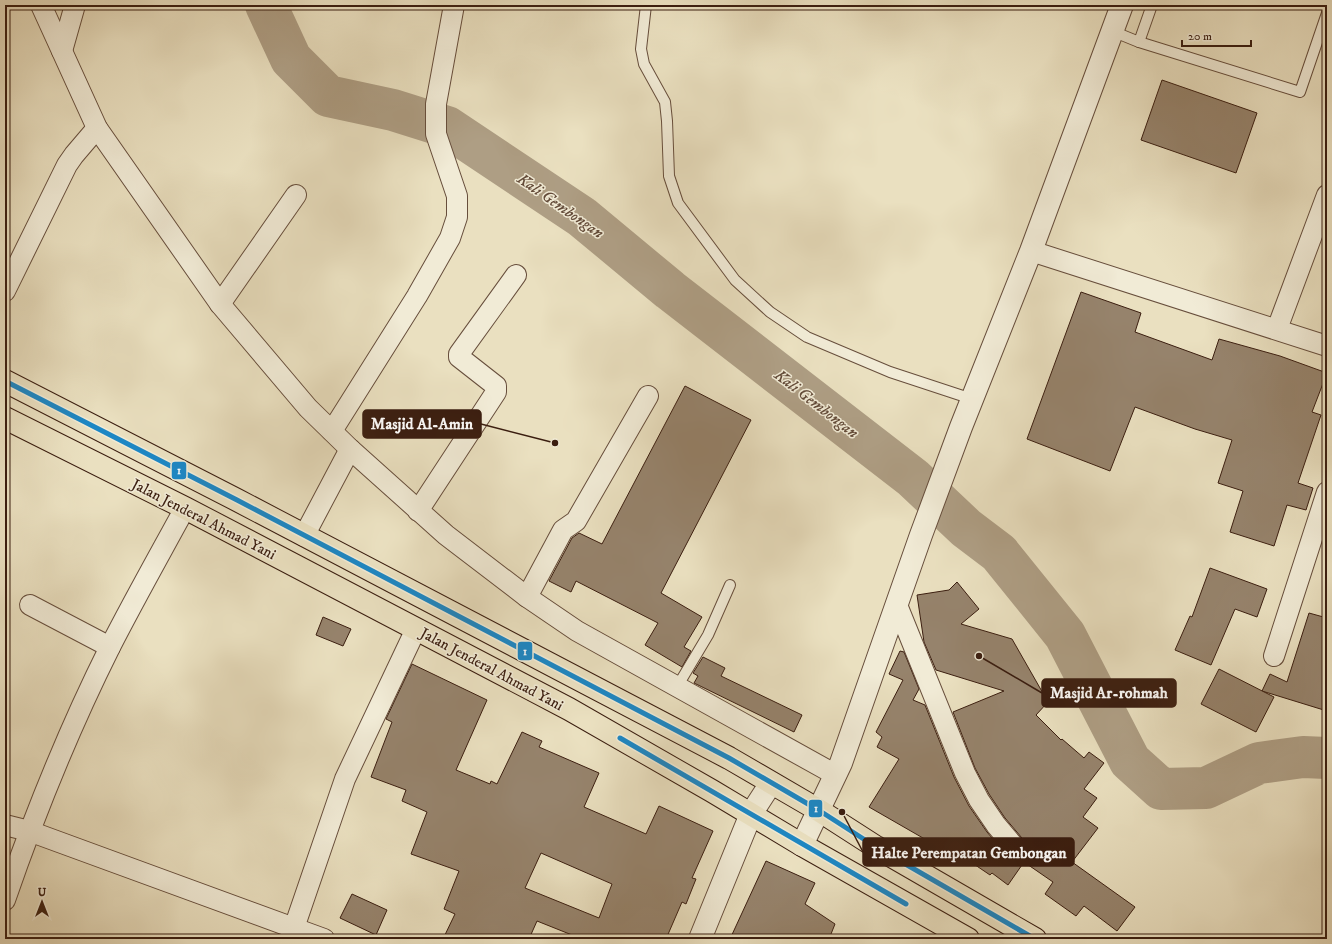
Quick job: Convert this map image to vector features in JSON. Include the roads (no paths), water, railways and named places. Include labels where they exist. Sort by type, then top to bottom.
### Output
[{"type":"highway","name":"Jalan Jenderal Ahmad Yani","points":[[5,381],[237,500],[729,758],[820,811],[876,847],[1035,939]]},
{"type":"highway","name":"Jalan Jenderal Ahmad Yani","points":[[5,418],[185,508],[570,709],[802,845],[968,939]]},
{"type":"street","points":[[41,5],[97,128],[220,304],[308,408],[350,449],[418,512],[446,535],[527,597],[577,631],[836,775]]},
{"type":"street","points":[[62,51],[75,5]]},
{"type":"street","points":[[332,431],[417,296],[450,238],[457,217],[457,196],[436,134],[436,104],[454,5]]},
{"type":"street","points":[[802,845],[820,811],[836,775],[921,535],[1030,251],[1122,5]]},
{"type":"street","points":[[5,291],[68,165],[74,155],[97,128]]},
{"type":"street","points":[[220,304],[296,195]]},
{"type":"street","points":[[1277,329],[1327,196]]},
{"type":"street","points":[[1030,251],[1327,346]]},
{"type":"street","points":[[418,512],[496,392],[496,386],[459,357],[459,354],[516,275]]},
{"type":"street","points":[[527,597],[563,530],[576,521],[648,396]]},
{"type":"street","points":[[304,536],[350,449]]},
{"type":"street","points":[[1274,656],[1327,492]]},
{"type":"street","points":[[5,900],[29,831],[62,749],[110,647],[185,508]]},
{"type":"street","points":[[30,605],[110,647]]},
{"type":"street","points":[[897,605],[979,800],[996,825],[1018,851]]},
{"type":"street","points":[[294,928],[345,779],[416,629]]},
{"type":"street","points":[[700,939],[751,814],[771,783]]},
{"type":"street","points":[[5,825],[29,831],[324,939]]},
{"type":"lane","points":[[646,5],[641,49],[644,64],[665,102],[669,176],[678,203],[735,280],[770,312],[807,337],[890,372],[972,399]]},
{"type":"lane","points":[[1139,42],[1152,5]]},
{"type":"lane","points":[[1112,31],[1139,42],[1300,92],[1327,13]]},
{"type":"lane","points":[[677,687],[708,635],[730,585]]},
{"type":"waterway","name":"Kali Gembongan","points":[[266,5],[291,59],[328,96],[393,110],[447,127],[582,217],[670,290],[913,478],[966,528],[999,553],[1065,635],[1130,761],[1161,789],[1206,788],[1259,763],[1303,757],[1327,758]]},
{"type":"place","name":"Masjid Al-Amin","points":[[555,443]]},
{"type":"place","name":"Masjid Ar-rohmah","points":[[979,656]]},
{"type":"place","name":"Halte Perempatan Gembongan","points":[[842,812]]}]
